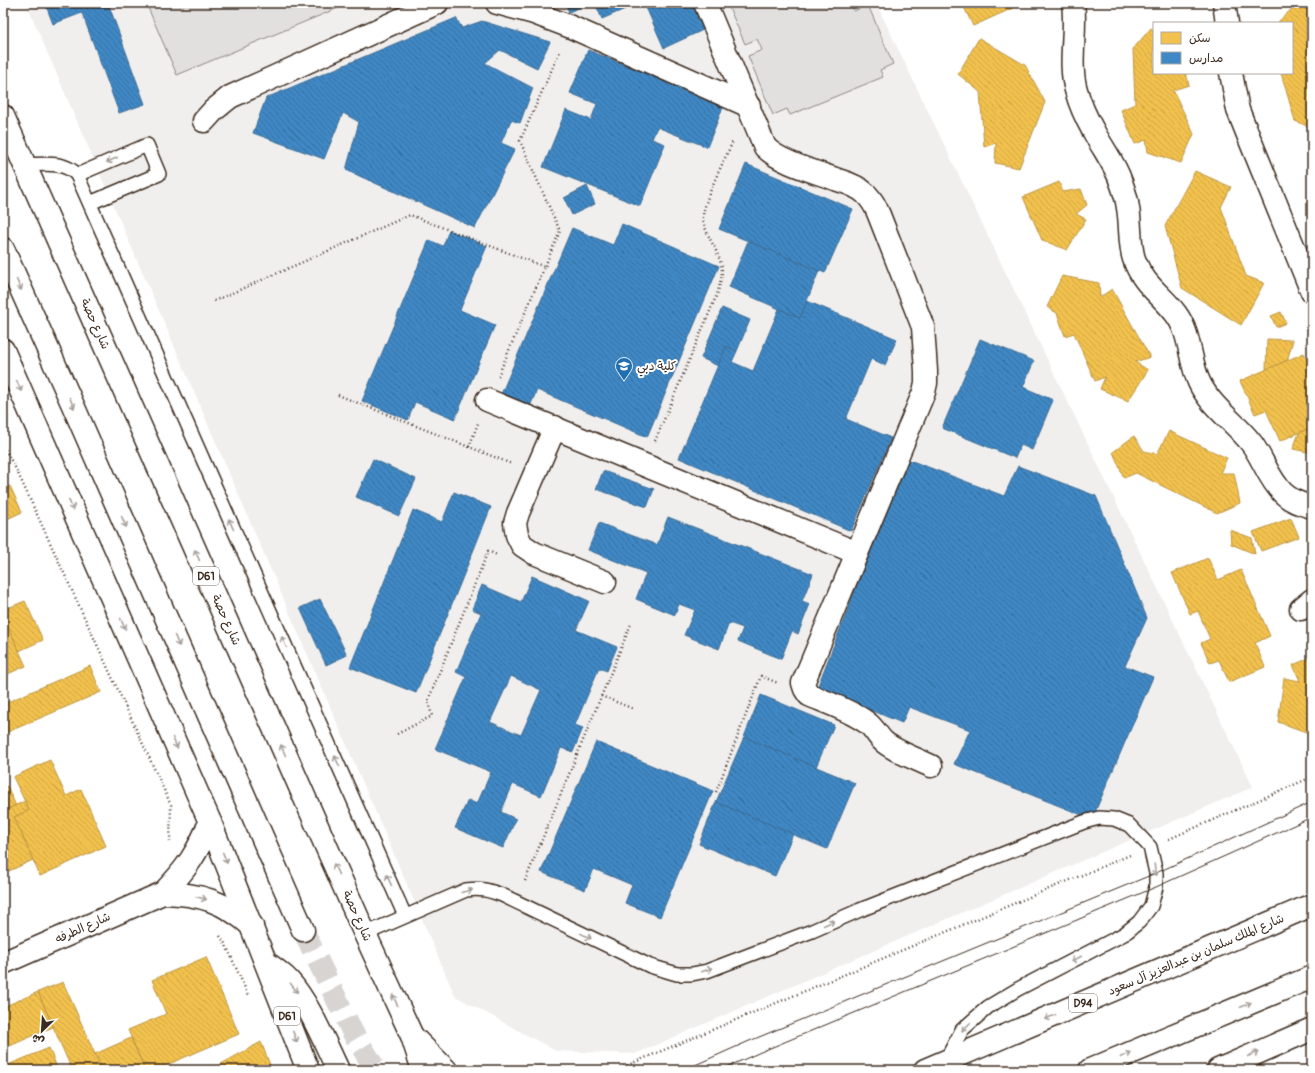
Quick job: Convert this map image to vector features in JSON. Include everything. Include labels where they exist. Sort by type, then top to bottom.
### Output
[{"type":"main road","points":[[204,121],[230,96],[437,3]]},
{"type":"main road","points":[[496,3],[534,13],[571,27],[749,106]]},
{"type":"main road","points":[[706,3],[765,147],[779,158],[854,186],[865,194],[874,204],[923,327],[926,371],[924,392],[803,683],[805,689],[810,695],[868,723],[890,747],[931,766]]},
{"type":"main road","points":[[1072,3],[1074,13],[1073,64],[1076,88],[1083,112],[1094,133],[1109,156],[1121,182],[1128,208],[1134,258],[1140,272],[1144,279],[1176,314],[1188,337],[1199,382],[1211,401],[1240,430],[1253,446],[1272,479],[1282,492],[1296,502],[1312,507]]},
{"type":"main road","points":[[1224,3],[1227,22]]},
{"type":"main road","points":[[1231,74],[1238,110],[1312,292]]},
{"type":"main road","name":"شارع حصة","points":[[3,116],[365,934],[412,1036]]},
{"type":"main road","points":[[3,249],[303,930]]},
{"type":"main road","name":"D61","points":[[3,350],[210,822],[308,1070]]},
{"type":"main road","points":[[487,400],[857,553]]},
{"type":"main road","points":[[554,428],[518,513],[515,523],[517,535],[522,545],[534,553],[605,582]]},
{"type":"main road","name":"شارع الطرفه","points":[[3,964],[163,893],[178,878],[191,861],[202,842],[210,822]]},
{"type":"main road","name":"شارع الطرفه","points":[[163,893],[202,897],[237,913],[252,926]]},
{"type":"main road","name":"شارع الملك سلمان بن عبدالعزيز آل سعود","points":[[925,1070],[1312,905]]},
{"type":"main road","points":[[266,962],[287,978],[297,991],[338,1070]]},
{"type":"main road","points":[[1090,1070],[1312,977]]},
{"type":"main road","points":[[1218,1070],[1312,1029]]},
{"type":"main road","points":[[412,1036],[419,1066]]},
{"type":"main road","points":[[412,1036],[446,1070]]},
{"type":"lane","points":[[77,175],[147,145],[159,174],[90,203]]},
{"type":"lane","points":[[24,165],[61,165],[73,170],[77,175],[405,916]]},
{"type":"lane","points":[[365,934],[466,890],[478,888],[491,891],[516,902],[650,966],[677,974],[692,974],[707,971],[791,939],[860,910],[1084,822],[1099,818],[1114,819],[1129,825],[1150,847],[1156,872],[1156,887],[1150,906],[1139,922],[1124,934],[1018,989],[988,1007],[962,1030],[945,1061]]},
{"type":"path","points":[[469,447],[487,400],[560,231],[520,141],[571,27]]},
{"type":"path","points":[[644,465],[718,292],[722,270],[718,254],[708,235],[703,218],[705,205],[749,106]]},
{"type":"path","points":[[214,301],[410,215],[545,267]]},
{"type":"path","points":[[338,395],[535,473]]},
{"type":"path","points":[[3,446],[19,476],[171,805],[170,848]]},
{"type":"path","points":[[397,734],[432,716],[428,700],[488,551],[515,562],[522,545]]},
{"type":"path","points":[[516,902],[631,624]]},
{"type":"path","points":[[716,792],[761,676],[810,695]]},
{"type":"path","points":[[601,696],[634,709]]},
{"type":"path","points":[[616,1070],[1150,847],[1312,777]]},
{"type":"path","points":[[219,934],[226,945],[251,1000]]},
{"type":"path","points":[[534,1070],[538,1065],[558,1070]]},
{"type":"shaded area","name":"كلية دبي","points":[[26,3],[876,3],[1253,787],[635,1054],[556,1051],[455,996]]},
{"type":"shaded area","points":[[146,3],[350,3],[177,75]]},
{"type":"shaded area","points":[[727,3],[851,3],[854,11],[868,5],[893,64],[880,70],[883,77],[790,115],[787,109],[773,115],[748,56],[762,50],[757,39],[745,44]]},
{"type":"building: سكن","points":[[962,3],[1010,3],[1013,8],[973,26]]},
{"type":"building: سكن","points":[[1298,3],[1312,13],[1312,128],[1295,121],[1281,74],[1293,74],[1293,22],[1278,22]]},
{"type":"building: سكن","points":[[1151,28],[1153,29],[1153,74],[1186,74],[1189,85],[1173,90],[1194,134],[1181,163],[1148,152],[1146,140],[1135,144],[1121,110],[1135,104],[1133,49]]},
{"type":"building: سكن","points":[[979,38],[1025,65],[1045,102],[1019,168],[995,163],[996,143],[984,147],[980,92],[958,74]]},
{"type":"building: سكن","points":[[1195,171],[1231,187],[1221,207],[1246,276],[1264,283],[1241,325],[1182,288],[1165,226]]},
{"type":"building: سكن","points":[[1059,182],[1063,192],[1081,189],[1087,205],[1076,214],[1086,219],[1067,250],[1042,240],[1023,197]]},
{"type":"building: سكن","points":[[1062,276],[1099,283],[1100,297],[1112,289],[1150,357],[1135,362],[1148,370],[1128,401],[1100,389],[1105,377],[1095,381],[1074,333],[1065,336],[1057,313],[1047,307]]},
{"type":"building: سكن","points":[[1281,312],[1286,323],[1276,327],[1271,316]]},
{"type":"building: سكن","points":[[1267,339],[1293,340],[1287,361],[1266,370]]},
{"type":"building: سكن","points":[[1304,353],[1312,372],[1312,427],[1280,441],[1266,410],[1255,414],[1240,381]]},
{"type":"building: سكن","points":[[1312,427],[1312,453],[1293,449],[1299,433]]},
{"type":"building: سكن","points":[[1169,431],[1227,458],[1220,473],[1234,473],[1240,503],[1217,513],[1136,473],[1124,478],[1113,452],[1134,436],[1144,451],[1157,454]]},
{"type":"building: سكن","points":[[10,486],[22,512],[3,521],[3,489]]},
{"type":"building: سكن","points":[[1291,518],[1299,537],[1261,551],[1253,532]]},
{"type":"building: سكن","points":[[1230,530],[1252,538],[1255,554],[1231,544]]},
{"type":"building: سكن","points":[[1208,558],[1218,580],[1241,570],[1270,636],[1255,643],[1265,667],[1229,682],[1219,660],[1210,663],[1201,643],[1210,639],[1198,611],[1190,614],[1172,573]]},
{"type":"building: سكن","points":[[25,601],[43,640],[19,651],[3,616],[3,610]]},
{"type":"building: سكن","points":[[3,616],[26,666],[3,676]]},
{"type":"building: سكن","points":[[1312,657],[1312,728],[1309,733],[1278,722],[1284,678],[1300,681],[1293,665]]},
{"type":"building: سكن","points":[[90,666],[101,692],[3,734],[3,704]]},
{"type":"building: سكن","points":[[50,760],[66,796],[81,789],[106,846],[40,876],[14,817],[29,810],[13,777]]},
{"type":"building: سكن","points":[[7,786],[16,806],[3,811],[3,788]]},
{"type":"building: سكن","points":[[25,801],[29,810],[14,817],[33,860],[9,871],[3,859],[3,811]]},
{"type":"building: سكن","points":[[206,957],[239,1034],[155,1070],[145,1070],[128,1030],[166,1014],[152,980]]},
{"type":"building: سكن","points":[[63,982],[102,1070],[72,1070],[38,992]]},
{"type":"building: سكن","points":[[38,992],[53,1027],[3,1049],[3,1007]]},
{"type":"building: سكن","points":[[131,1038],[145,1070],[102,1070],[95,1054]]},
{"type":"building: سكن","points":[[261,1042],[272,1070],[220,1070],[221,1064]]},
{"type":"building: سكن","points":[[49,1048],[58,1070],[3,1070],[3,1067]]},
{"type":"building: مدارس","points":[[45,3],[108,3],[145,104],[119,113],[82,13],[53,24]]},
{"type":"building: مدارس","points":[[565,3],[589,3],[569,12]]},
{"type":"building: مدارس","points":[[595,3],[639,3],[602,19]]},
{"type":"building: مدارس","points":[[644,3],[691,3],[703,30],[664,48]]},
{"type":"building: مدارس","points":[[456,18],[462,28],[482,21],[550,42],[537,68],[500,50],[485,63],[533,88],[520,123],[511,120],[501,143],[515,149],[475,228],[346,170],[359,122],[343,113],[324,159],[253,133],[266,98]]},
{"type":"building: مدارس","points":[[588,50],[724,105],[707,147],[657,127],[652,139],[665,144],[640,206],[543,167],[566,110],[591,120],[597,104],[570,93]]},
{"type":"building: مدارس","points":[[746,164],[853,209],[825,273],[719,229]]},
{"type":"building: مدارس","points":[[587,186],[595,204],[572,215],[564,198]]},
{"type":"building: مدارس","points":[[622,224],[719,266],[647,437],[537,390],[528,411],[499,399],[572,228],[613,245]]},
{"type":"building: مدارس","points":[[449,230],[487,246],[460,310],[495,325],[455,419],[415,402],[408,420],[362,401],[429,240],[443,246]]},
{"type":"building: مدارس","points":[[748,241],[819,271],[800,318],[729,287]]},
{"type":"building: مدارس","points":[[807,301],[897,339],[885,365],[871,359],[846,419],[891,438],[851,531],[679,458],[726,346],[737,351],[732,362],[753,371],[779,309],[800,318]]},
{"type":"building: مدارس","points":[[722,308],[750,320],[737,351],[726,346],[718,366],[701,358]]},
{"type":"building: مدارس","points":[[980,339],[1034,361],[1023,387],[1053,400],[1032,450],[1021,445],[1015,458],[942,428]]},
{"type":"building: مدارس","points":[[373,459],[416,479],[399,516],[356,497]]},
{"type":"building: مدارس","points":[[907,459],[1004,496],[1018,466],[1096,496],[1147,618],[1125,666],[1153,677],[1092,819],[954,764],[970,730],[909,707],[902,723],[817,688]]},
{"type":"building: مدارس","points":[[603,471],[654,489],[647,507],[596,489]]},
{"type":"building: مدارس","points":[[454,492],[491,507],[416,693],[350,667],[413,510],[442,522]]},
{"type":"building: مدارس","points":[[668,517],[813,574],[802,601],[810,604],[798,634],[792,631],[781,659],[738,641],[743,628],[729,623],[719,649],[684,635],[695,610],[679,604],[675,615],[636,599],[646,573],[588,550],[599,523],[657,545]]},
{"type":"building: مدارس","points":[[532,576],[589,601],[576,630],[617,647],[607,671],[599,668],[575,725],[583,728],[573,752],[561,748],[541,796],[513,784],[501,812],[516,819],[503,848],[455,828],[468,800],[477,804],[491,772],[435,749],[466,677],[456,672],[481,613],[472,609],[482,585],[521,602]],"holes":[[[511,676],[541,690],[521,735],[490,722]]]},
{"type":"building: مدارس","points":[[320,599],[347,655],[326,665],[300,608]]},
{"type":"building: مدارس","points":[[761,695],[834,725],[816,767],[744,737]]},
{"type":"building: مدارس","points":[[744,737],[855,783],[827,849],[716,802]]},
{"type":"building: مدارس","points":[[596,742],[713,791],[660,917],[625,903],[632,885],[594,869],[585,890],[541,872]]},
{"type":"building: مدارس","points":[[716,802],[793,834],[775,876],[699,844]]},
{"type":"tunnel","points":[[303,930],[353,1033],[376,1070]]},
{"type":"tram line","points":[[684,1070],[747,1042],[1156,873],[1312,802]]},
{"type":"tram line","points":[[720,1070],[1156,887],[1312,817]]},
{"type":"place","name":"كلية دبي","points":[[624,381]]}]
